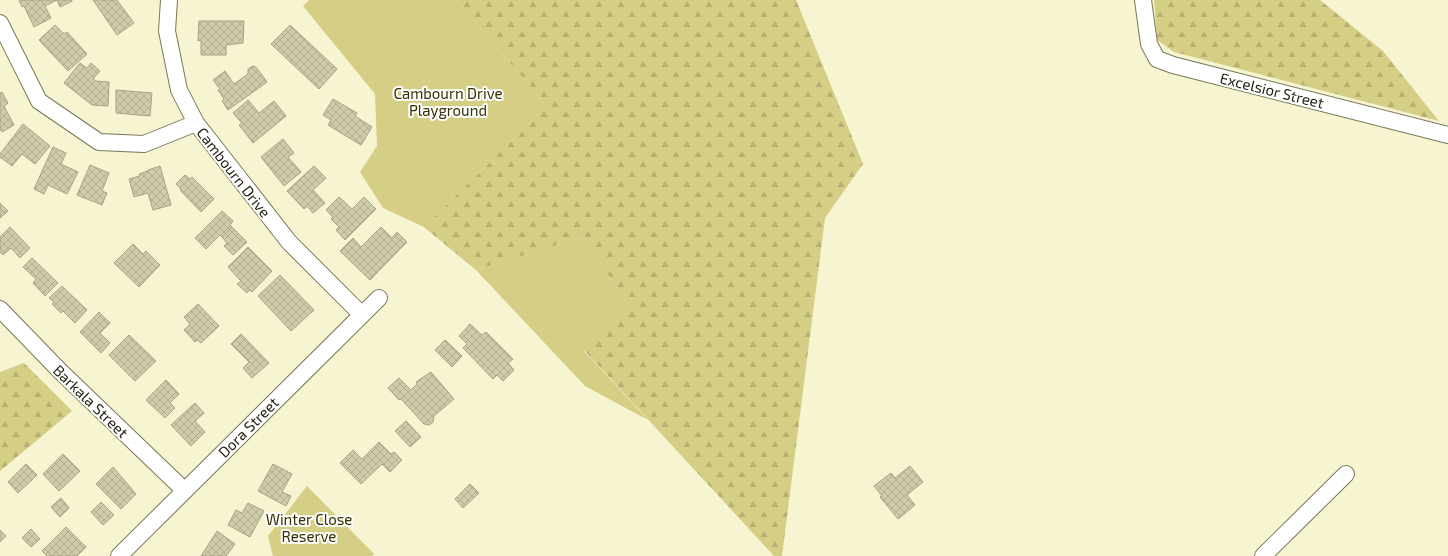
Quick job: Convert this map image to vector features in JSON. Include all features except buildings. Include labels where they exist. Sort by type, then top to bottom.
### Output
[{"type":"street","name":"Cambourn Drive","points":[[169,0],[167,31],[179,90],[196,123],[290,242],[362,314]]},
{"type":"street","name":"Excelsior Street","points":[[1143,0],[1149,44],[1157,59],[1173,65],[1448,135]]},
{"type":"street","points":[[0,23],[39,102],[99,142],[144,144],[196,123]]},
{"type":"street","name":"Dora Street","points":[[119,556],[379,298]]},
{"type":"street","name":"Barkala Street","points":[[0,309],[60,371],[184,490]]},
{"type":"street","points":[[1262,556],[1346,474]]},
{"type":"green space","name":"Cambourn Drive Playground","points":[[309,0],[456,0],[547,106],[424,227],[383,208],[360,172],[377,146],[375,94],[303,6]]},
{"type":"green space","points":[[456,0],[796,0],[863,164],[825,218],[782,556],[774,556],[584,350],[629,306],[583,237],[476,270],[424,227],[547,106]]},
{"type":"green space","points":[[1154,0],[1320,0],[1383,51],[1439,121],[1174,52],[1157,40]]},
{"type":"green space","points":[[583,237],[629,306],[584,351],[648,420],[585,386],[476,270]]},
{"type":"green space","points":[[24,363],[72,411],[0,471],[0,372]]},
{"type":"green space","name":"Winter Close Reserve","points":[[307,486],[374,554],[372,556],[273,556],[268,536]]}]
